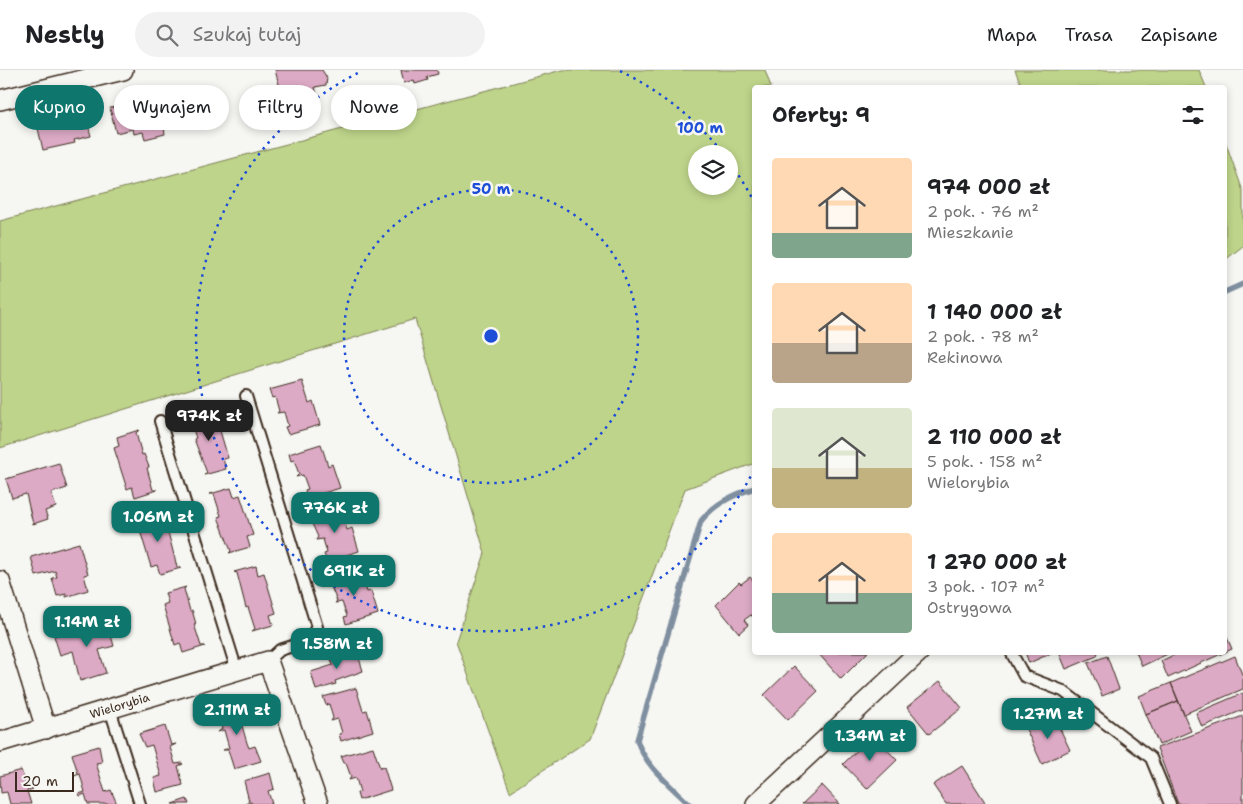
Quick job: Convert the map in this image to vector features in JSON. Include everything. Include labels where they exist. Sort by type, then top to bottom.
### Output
[{"type":"street","points":[[0,100],[123,70]]},
{"type":"street","points":[[0,581],[46,729]]},
{"type":"street","points":[[756,804],[916,655]]},
{"type":"street","points":[[268,661],[318,804]]},
{"type":"street","name":"Wielorybia","points":[[0,742],[268,661]]},
{"type":"lane","points":[[246,396],[317,628],[308,641],[280,650],[268,661]]},
{"type":"lane","points":[[160,421],[237,671]]},
{"type":"lane","points":[[1013,655],[1024,676],[1062,691],[1151,758],[1170,804]]},
{"type":"lane","points":[[110,709],[140,804]]},
{"type":"green space","points":[[562,70],[765,70],[770,85],[752,85],[752,464],[685,489],[590,739],[510,792],[456,641],[485,553],[415,319],[0,448],[0,221],[339,130],[417,130],[417,109]]},
{"type":"green space","points":[[1015,70],[1199,70],[1205,85],[1021,85]]},
{"type":"green space","points":[[1227,147],[1243,191],[1243,246],[1227,258]]},
{"type":"building","points":[[275,70],[322,70],[327,78],[326,85],[321,86],[279,85]]},
{"type":"building","points":[[401,70],[437,70],[438,74],[427,77],[428,80],[415,84],[414,80],[404,83]]},
{"type":"building","points":[[114,107],[114,125],[110,108]]},
{"type":"building","points":[[38,130],[89,130],[91,136],[74,140],[75,143],[43,150]]},
{"type":"building","points":[[115,130],[129,130],[116,133]]},
{"type":"building","points":[[133,130],[164,130],[165,134],[145,139],[143,132],[134,134]]},
{"type":"building","points":[[302,381],[309,403],[313,401],[320,425],[288,434],[285,427],[288,426],[284,412],[277,413],[279,411],[275,397],[272,398],[269,390]]},
{"type":"building","points":[[207,410],[210,419],[216,417],[228,458],[223,459],[226,469],[204,475],[207,473],[194,439],[196,438],[189,417],[186,416]]},
{"type":"building","points":[[139,430],[136,433],[142,455],[144,454],[149,467],[147,468],[153,490],[157,490],[135,497],[132,487],[127,489],[114,448],[119,446],[117,437]]},
{"type":"building","points":[[321,444],[328,466],[332,464],[340,488],[307,498],[305,490],[308,489],[303,475],[296,477],[299,474],[294,460],[291,461],[289,454]]},
{"type":"building","points":[[59,463],[67,488],[51,493],[56,507],[45,511],[48,519],[33,524],[26,494],[12,498],[6,479]]},
{"type":"building","points":[[231,488],[234,497],[240,495],[253,535],[247,537],[250,547],[229,553],[231,551],[218,517],[221,516],[214,494],[210,494]]},
{"type":"building","points":[[340,508],[347,530],[352,528],[359,551],[327,561],[324,554],[327,553],[323,539],[316,540],[318,537],[309,517]]},
{"type":"building","points":[[163,510],[160,511],[166,533],[168,532],[177,567],[181,568],[160,574],[157,565],[151,567],[139,527],[144,525],[141,515]]},
{"type":"building","points":[[79,543],[88,574],[84,575],[88,590],[66,597],[66,594],[57,596],[52,578],[57,577],[55,571],[36,576],[31,557]]},
{"type":"building","points":[[256,566],[258,575],[264,573],[276,613],[270,615],[273,625],[252,631],[255,629],[248,607],[246,608],[237,573],[234,572]]},
{"type":"building","points":[[360,570],[367,592],[371,591],[378,614],[346,624],[344,617],[347,616],[342,602],[335,603],[337,601],[328,580]]},
{"type":"building","points":[[750,577],[752,579],[752,616],[744,620],[748,625],[739,633],[716,605],[739,582],[741,584]]},
{"type":"building","points":[[186,587],[184,589],[190,611],[192,610],[201,646],[205,646],[183,653],[180,643],[175,645],[163,605],[168,603],[165,593]]},
{"type":"building","points":[[107,621],[114,646],[99,650],[106,673],[80,681],[73,651],[60,655],[54,636]]},
{"type":"building","points":[[1227,638],[1232,649],[1227,651]]},
{"type":"building","points":[[352,649],[355,659],[359,658],[363,671],[335,681],[336,684],[316,690],[311,672],[333,665],[330,656]]},
{"type":"building","points":[[820,655],[865,655],[841,679]]},
{"type":"building","points":[[1026,655],[1047,655],[1029,663]]},
{"type":"building","points":[[1060,655],[1097,655],[1097,656],[1066,669]]},
{"type":"building","points":[[1137,655],[1166,655],[1142,666]]},
{"type":"building","points":[[1174,655],[1219,655],[1168,678],[1161,661]]},
{"type":"building","points":[[1107,656],[1119,689],[1102,696],[1088,663]]},
{"type":"building","points":[[1235,656],[1243,677],[1243,689],[1184,714],[1171,683]]},
{"type":"building","points":[[794,666],[818,691],[788,720],[764,695]]},
{"type":"building","points":[[940,681],[962,708],[929,734],[907,707]]},
{"type":"building","points":[[1171,683],[1178,701],[1146,714],[1139,696]]},
{"type":"building","points":[[356,688],[363,711],[367,710],[373,731],[341,741],[339,734],[342,733],[338,719],[331,721],[333,718],[329,704],[326,705],[323,697]]},
{"type":"building","points":[[1243,693],[1243,710],[1202,727],[1196,713]]},
{"type":"building","points":[[1178,701],[1191,731],[1159,745],[1146,714]]},
{"type":"building","points":[[243,702],[246,718],[240,719],[247,743],[249,748],[255,746],[261,761],[234,769],[228,750],[223,750],[229,748],[224,730],[218,732],[222,729],[216,710]]},
{"type":"building","points":[[1054,716],[1070,750],[1042,764],[1026,729]]},
{"type":"building","points":[[1243,716],[1243,804],[1178,804],[1157,748]]},
{"type":"building","points":[[165,726],[171,745],[176,744],[170,747],[175,764],[183,764],[178,766],[183,785],[157,792],[154,778],[161,776],[152,745],[145,747],[139,734]]},
{"type":"building","points":[[873,735],[897,760],[867,789],[843,764]]},
{"type":"building","points":[[99,746],[102,762],[96,763],[105,792],[111,790],[117,804],[88,804],[85,794],[80,796],[79,794],[85,792],[80,774],[74,776],[78,773],[72,754]]},
{"type":"building","points":[[373,747],[380,768],[384,767],[391,790],[359,800],[357,793],[360,792],[356,778],[349,780],[351,777],[346,763],[344,763],[341,756]]},
{"type":"building","points":[[962,766],[985,802],[982,804],[946,804],[933,785]]},
{"type":"building","points":[[21,770],[27,788],[32,787],[33,789],[27,791],[31,804],[10,804],[7,792],[1,793],[0,776]]},
{"type":"building","points":[[270,773],[274,789],[268,791],[272,804],[252,804],[251,802],[245,804],[249,801],[244,781]]},
{"type":"building","points":[[822,785],[840,804],[802,804]]},
{"type":"building","points":[[187,799],[189,804],[172,804]]},
{"type":"waterway","points":[[1227,291],[1243,284]]},
{"type":"waterway","points":[[689,804],[652,767],[637,740],[701,521],[712,509],[725,500],[752,489]]}]
